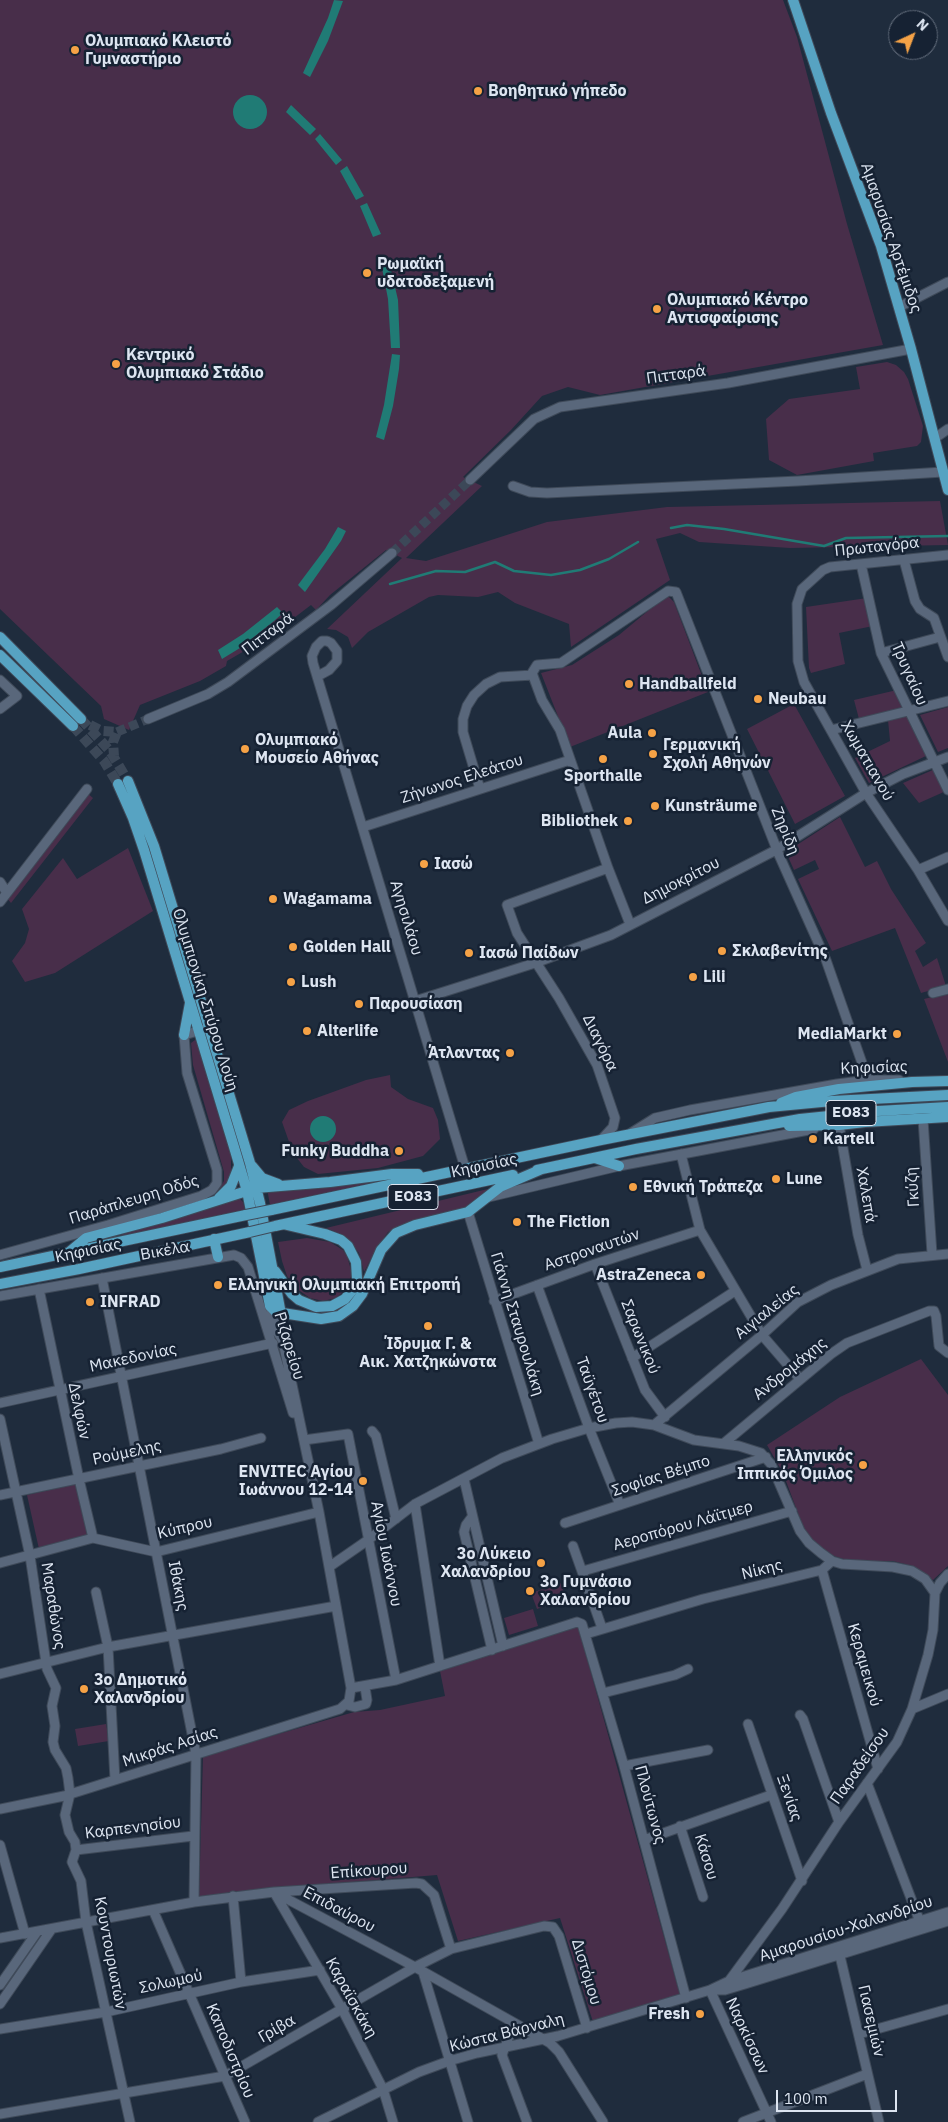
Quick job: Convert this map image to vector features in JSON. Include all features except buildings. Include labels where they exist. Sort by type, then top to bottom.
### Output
[{"type":"main road","name":"Αμαρυσίας Αρτέμιδος","points":[[792,0],[831,113],[874,227],[911,349],[948,490]]},
{"type":"main road","points":[[0,636],[77,722],[0,656]]},
{"type":"main road","name":"Ολυμπιονίκη Σπύρου Λούη","points":[[204,1029],[190,1002],[123,783],[154,846],[204,1029],[252,1190],[256,1227]]},
{"type":"main road","points":[[184,1035],[190,1002]]},
{"type":"main road","name":"Κηφισίας","points":[[912,1082],[948,1081]]},
{"type":"main road","points":[[769,1107],[796,1097],[817,1093],[912,1082]]},
{"type":"main road","name":"Κηφισίας","points":[[0,1267],[465,1168],[769,1107],[832,1101],[948,1095]]},
{"type":"main road","name":"Κηφισίας","points":[[0,1284],[214,1239],[256,1227],[279,1225],[755,1126],[825,1115],[948,1107]]},
{"type":"main road","name":"Κηφισίας","points":[[839,1125],[948,1117]]},
{"type":"main road","points":[[755,1126],[839,1125]]},
{"type":"main road","points":[[594,1158],[619,1166]]},
{"type":"main road","points":[[213,1202],[231,1186],[244,1164],[262,1178],[284,1185]]},
{"type":"main road","points":[[484,1198],[506,1183],[542,1170]]},
{"type":"main road","points":[[68,1253],[86,1238],[111,1233],[252,1190],[392,1174],[433,1175]]},
{"type":"main road","name":"Κηφισίας","points":[[270,1306],[281,1314],[321,1319],[339,1316],[353,1306],[362,1294],[377,1258],[391,1237],[415,1225],[468,1212],[484,1198]]},
{"type":"main road","points":[[272,1267],[292,1294],[299,1300],[316,1307],[325,1307],[339,1303],[350,1294],[357,1280],[356,1262],[348,1246],[341,1240],[324,1234],[279,1225]]},
{"type":"main road","name":"Ριζαρείου","points":[[256,1227],[272,1267],[281,1314]]},
{"type":"main road","name":"Ριζαρείου","points":[[256,1227],[270,1306]]},
{"type":"main road","points":[[214,1239],[218,1257]]},
{"type":"street","points":[[899,307],[948,282]]},
{"type":"street","name":"Πιτταρά","points":[[470,480],[534,419],[555,409],[728,383],[911,349]]},
{"type":"street","points":[[934,438],[948,430]]},
{"type":"street","points":[[513,486],[530,492],[547,493],[798,482],[943,472]]},
{"type":"street","name":"Πιτταρά","points":[[148,719],[208,694],[228,682],[324,611],[392,553]]},
{"type":"street","name":"Πρωταγόρα","points":[[797,604],[802,589],[823,570],[836,566],[948,555]]},
{"type":"street","points":[[904,560],[917,605],[934,618],[948,657]]},
{"type":"street","name":"Τρυγαίου","points":[[861,564],[881,653],[948,790]]},
{"type":"street","name":"Ζηρίδη","points":[[533,675],[532,673],[537,665],[561,663],[668,590],[676,592],[776,850],[826,960],[868,1080]]},
{"type":"street","name":"Χωματιανού","points":[[797,604],[798,661],[800,672],[866,793],[918,870],[948,921]]},
{"type":"street","points":[[881,653],[940,638]]},
{"type":"street","points":[[480,789],[463,732],[462,719],[467,706],[474,695],[486,684],[500,677],[533,675],[542,700],[560,730],[608,868],[630,924]]},
{"type":"street","name":"Αγησιλάου","points":[[318,676],[465,1168]]},
{"type":"street","points":[[0,680],[17,696],[0,710]]},
{"type":"street","points":[[831,730],[948,701]]},
{"type":"street","name":"Δημοκρίτου","points":[[415,1001],[536,963],[611,934],[776,850],[866,793],[903,774],[948,757]]},
{"type":"street","name":"Ζήνωνος Ελεάτου","points":[[363,827],[570,760]]},
{"type":"street","points":[[0,902],[87,788]]},
{"type":"street","points":[[918,870],[948,857]]},
{"type":"street","name":"Διαγόρα","points":[[602,1140],[613,1127],[615,1118],[597,1065],[559,998],[517,933],[507,905],[608,868]]},
{"type":"street","points":[[0,882],[7,892]]},
{"type":"street","points":[[933,993],[948,989]]},
{"type":"street","points":[[184,1035],[204,1029]]},
{"type":"street","name":"Παράπλευρη Οδός","points":[[0,1256],[201,1196],[209,1193],[215,1187],[217,1170],[188,1073],[184,1035]]},
{"type":"street","name":"Κηφισίας","points":[[630,1134],[655,1118],[795,1090],[868,1080],[889,1079],[912,1082]]},
{"type":"street","name":"Γκύζη","points":[[923,1119],[932,1254]]},
{"type":"street","name":"Κηφισίας","points":[[484,1198],[522,1187],[619,1166],[839,1125]]},
{"type":"street","name":"Χαλεπά","points":[[839,1125],[858,1235],[867,1270]]},
{"type":"street","points":[[681,1154],[700,1230],[762,1335],[800,1379]]},
{"type":"street","name":"Γιάννη Σταυρουλάκη","points":[[468,1212],[539,1444]]},
{"type":"street","name":"Αστροναυτών","points":[[494,1301],[595,1264],[700,1230]]},
{"type":"street","name":"Αιγιαλείας","points":[[654,1425],[762,1335],[798,1302],[867,1270],[898,1259],[932,1254],[948,1254]]},
{"type":"street","name":"Ριζαρείου","points":[[218,1257],[234,1255],[246,1263],[273,1343],[310,1468]]},
{"type":"street","name":"Βικέλα","points":[[0,1296],[218,1257]]},
{"type":"street","name":"Σαρωνικού","points":[[595,1264],[645,1390],[664,1416]]},
{"type":"street","name":"Ιθάκης","points":[[102,1278],[196,1754],[193,1836],[194,1902]]},
{"type":"street","name":"Ταϋγέτου","points":[[537,1285],[589,1428],[620,1505]]},
{"type":"street","name":"Δελφών","points":[[39,1289],[93,1538]]},
{"type":"street","points":[[632,1358],[735,1291]]},
{"type":"street","name":"Ριζαρείου","points":[[270,1306],[274,1327],[283,1342]]},
{"type":"street","name":"Ανδρομάχης","points":[[723,1444],[841,1346],[929,1311],[934,1311],[939,1346],[948,1353]]},
{"type":"street","name":"Ριζαρείου","points":[[281,1314],[283,1342],[319,1512],[351,1688],[347,1705]]},
{"type":"street","name":"Μακεδονίας","points":[[0,1403],[273,1343]]},
{"type":"street","name":"Μαραθώνος","points":[[0,1419],[30,1556],[48,1673],[56,1688],[52,1706],[56,1726],[53,1742],[55,1750],[66,1768],[70,1794]]},
{"type":"street","points":[[329,1567],[415,1504],[502,1458],[589,1428],[624,1422],[654,1425],[694,1440],[756,1450],[766,1457],[800,1531],[809,1543],[832,1561],[848,1565],[893,1567],[912,1571],[925,1579],[935,1593]]},
{"type":"street","points":[[372,1432],[376,1436],[396,1518]]},
{"type":"street","name":"Αγίου Ιωάννου","points":[[304,1440],[348,1434],[396,1680]]},
{"type":"street","name":"Ρούμελης","points":[[0,1495],[221,1449],[261,1438]]},
{"type":"street","name":"Σοφίας Βέμπο","points":[[565,1523],[766,1457]]},
{"type":"street","points":[[351,1688],[366,1687],[396,1680],[503,1646],[464,1479]]},
{"type":"street","points":[[415,1504],[440,1666]]},
{"type":"street","name":"Αεροπόρου Λάϊτμερ","points":[[583,1571],[792,1511]]},
{"type":"street","name":"Κύπρου","points":[[0,1563],[93,1538],[156,1552],[319,1512]]},
{"type":"street","points":[[472,1517],[466,1525],[464,1532],[492,1650]]},
{"type":"street","points":[[573,1546],[602,1628]]},
{"type":"street","name":"Νίκης","points":[[586,1634],[703,1600],[822,1570],[832,1561]]},
{"type":"street","name":"Κεραμεικού","points":[[822,1570],[878,1769]]},
{"type":"street","name":"Παραδείσου","points":[[730,1981],[802,1881],[839,1822],[897,1742],[912,1709],[931,1642],[935,1593],[940,1582],[948,1574]]},
{"type":"street","points":[[96,1592],[108,1647],[115,1780]]},
{"type":"street","points":[[0,1674],[108,1647],[172,1634],[336,1606]]},
{"type":"street","name":"Πλούτωνος","points":[[503,1646],[580,1622],[586,1634],[624,1766],[686,1998]]},
{"type":"street","points":[[603,1692],[675,1675],[688,1669]]},
{"type":"street","name":"Μικράς Ασίας","points":[[0,1809],[70,1794],[340,1709],[347,1705],[359,1707],[366,1704],[366,1687]]},
{"type":"street","points":[[912,1709],[948,1694]]},
{"type":"street","points":[[800,1715],[839,1822]]},
{"type":"street","name":"Ξενίας","points":[[748,1724],[802,1881]]},
{"type":"street","points":[[624,1766],[708,1750]]},
{"type":"street","points":[[867,1782],[920,1922]]},
{"type":"street","name":"Κουντουριωτών","points":[[70,1794],[65,1815],[69,1832],[75,1842],[76,1850],[72,1862],[81,1881],[86,1922],[130,2122]]},
{"type":"street","points":[[644,1840],[771,1794]]},
{"type":"street","name":"Κάσου","points":[[680,1826],[702,1897]]},
{"type":"street","name":"Καρπενησίου","points":[[76,1850],[193,1836]]},
{"type":"street","points":[[0,1845],[25,1934]]},
{"type":"street","name":"Επίκουρου","points":[[274,1892],[422,1884],[434,1895],[451,1950]]},
{"type":"street","points":[[0,1938],[194,1902],[274,1892]]},
{"type":"street","name":"Επιδαύρου","points":[[274,1892],[415,1967],[544,2040],[559,2052],[603,2122]]},
{"type":"street","name":"Καραϊσκάκη","points":[[274,1892],[342,2009],[383,2089],[394,2122]]},
{"type":"street","points":[[233,1896],[242,1982]]},
{"type":"street","name":"Καποδιστρίου","points":[[153,1910],[245,2122]]},
{"type":"street","name":"Αμαρουσίου-Χαλανδρίου","points":[[754,1974],[948,1912]]},
{"type":"street","name":"Αμαρουσίου-Χαλανδρίου","points":[[764,1979],[948,1921]]},
{"type":"street","name":"Γρίβα","points":[[0,2114],[225,2076],[415,1967],[451,1950],[544,1926],[553,1927]]},
{"type":"street","name":"Διστόμου","points":[[553,1927],[559,1936],[587,2028]]},
{"type":"street","points":[[0,2004],[51,1930]]},
{"type":"street","points":[[0,1985],[37,1932]]},
{"type":"street","points":[[748,1956],[749,1966],[754,1974],[764,1979]]},
{"type":"street","name":"Γιασεμιών","points":[[840,1956],[879,2122]]},
{"type":"street","name":"Σολωμού","points":[[0,2029],[106,2012],[242,1982],[320,1970]]},
{"type":"street","points":[[423,1972],[468,2122]]},
{"type":"street","name":"Κώστα Βάρναλη","points":[[318,2122],[383,2089],[449,2062],[477,2053],[544,2040],[587,2028],[686,1998],[754,1974]]},
{"type":"street","name":"Κώστα Βάρναλη","points":[[710,1990],[725,1990],[764,1979]]},
{"type":"street","name":"Ναρκίσσων","points":[[710,1990],[771,2122]]},
{"type":"street","points":[[859,2034],[948,2009]]},
{"type":"street","points":[[514,2023],[502,2055],[527,2122]]},
{"type":"street","points":[[558,2036],[556,2042],[559,2052]]},
{"type":"street","points":[[743,2122],[867,2074]]},
{"type":"shaded area","points":[[0,0],[783,0],[797,37],[847,224],[883,345],[600,395],[568,387],[542,396],[511,430],[463,477],[482,486],[406,558],[426,561],[547,522],[667,507],[940,501],[948,545],[790,548],[699,542],[680,533],[656,539],[670,580],[571,647],[569,624],[515,603],[498,592],[478,597],[438,595],[429,597],[368,632],[352,648],[348,637],[336,630],[327,629],[402,558],[386,550],[330,595],[316,610],[311,605],[290,621],[288,619],[253,646],[227,661],[226,666],[200,681],[140,705],[129,730],[104,719],[101,706],[0,609]]},
{"type":"shaded area","points":[[334,0],[343,1],[328,41],[310,77],[303,73],[328,18]]},
{"type":"shaded area","points":[[250,95],[262,100],[267,112],[262,124],[250,129],[238,124],[233,112],[238,100]]},
{"type":"shaded area","points":[[291,105],[316,129],[310,135],[286,112]]},
{"type":"shaded area","points":[[320,134],[342,160],[336,165],[315,139]]},
{"type":"shaded area","points":[[347,166],[364,196],[356,200],[340,171]]},
{"type":"shaded area","points":[[367,203],[381,234],[373,237],[360,206]]},
{"type":"shaded area","points":[[389,261],[398,300],[400,348],[391,348],[388,299],[381,263]]},
{"type":"shaded area","points":[[392,354],[400,355],[399,369],[393,406],[384,440],[376,437],[384,405]]},
{"type":"shaded area","points":[[887,362],[896,365],[904,372],[908,379],[923,426],[921,442],[917,446],[873,453],[874,461],[797,475],[769,460],[766,419],[789,399],[860,389],[856,367]]},
{"type":"shaded area","points":[[338,527],[346,531],[341,541],[305,592],[298,585],[325,549]]},
{"type":"shaded area","points":[[667,595],[674,602],[708,692],[570,747],[541,673],[572,665],[619,635]]},
{"type":"shaded area","points":[[867,598],[873,626],[839,633],[845,664],[811,673],[809,668],[806,607]]},
{"type":"shaded area","points":[[277,607],[283,613],[240,648],[222,659],[218,650],[243,634]]},
{"type":"shaded area","points":[[897,690],[906,708],[859,719],[854,700]]},
{"type":"shaded area","points":[[794,704],[845,796],[795,824],[747,729]]},
{"type":"shaded area","points":[[948,707],[948,748],[938,752],[920,715]]},
{"type":"shaded area","points":[[910,714],[928,755],[869,783],[855,758],[890,741],[888,720]]},
{"type":"shaded area","points":[[935,769],[946,791],[919,803],[903,783]]},
{"type":"shaded area","points":[[86,792],[93,798],[11,903],[6,897]]},
{"type":"shaded area","points":[[840,817],[865,867],[877,861],[891,889],[926,943],[915,951],[923,967],[937,958],[946,986],[921,993],[895,928],[832,951],[798,879],[819,869],[815,860],[794,870],[786,852]]},
{"type":"shaded area","points":[[128,848],[153,911],[55,973],[25,982],[12,961],[25,943],[29,929],[22,909],[63,858],[77,879]]},
{"type":"shaded area","points":[[948,993],[948,1062],[924,999]]},
{"type":"shaded area","points":[[195,1040],[231,1155],[231,1173],[227,1182],[215,1195],[224,1181],[224,1172],[193,1065],[191,1043]]},
{"type":"shaded area","points":[[390,1075],[391,1087],[408,1099],[433,1108],[438,1120],[440,1139],[423,1156],[378,1168],[318,1174],[304,1167],[293,1153],[282,1122],[289,1110],[366,1080]]},
{"type":"shaded area","points":[[323,1116],[332,1120],[336,1129],[332,1138],[323,1142],[314,1138],[310,1129],[314,1120]]},
{"type":"shaded area","points":[[395,1178],[270,1205],[268,1194],[268,1191]]},
{"type":"shaded area","points":[[492,1188],[464,1211],[409,1223],[388,1232],[376,1249],[364,1272],[359,1253],[353,1245],[338,1233],[326,1228]]},
{"type":"shaded area","points":[[239,1198],[243,1202],[245,1210],[122,1236],[122,1233]]},
{"type":"shaded area","points":[[307,1238],[330,1242],[343,1250],[347,1256],[351,1277],[346,1289],[336,1298],[323,1301],[310,1298],[297,1289],[287,1276],[278,1242]]},
{"type":"shaded area","name":"Ελληνικός Ιππικός Όμιλος","points":[[921,1359],[948,1395],[948,1566],[933,1580],[905,1564],[893,1561],[850,1561],[834,1556],[819,1546],[805,1532],[783,1473],[767,1445],[840,1397]]},
{"type":"shaded area","points":[[75,1484],[89,1536],[39,1549],[27,1495]]},
{"type":"shaded area","points":[[561,1583],[566,1599],[537,1609],[531,1593]]},
{"type":"shaded area","points":[[533,1609],[538,1626],[509,1635],[504,1618]]},
{"type":"shaded area","points":[[578,1626],[680,1995],[593,2022],[560,1918],[458,1941],[437,1875],[232,1892],[199,1897],[203,1756],[354,1712],[380,1710],[445,1696],[440,1671]]},
{"type":"shaded area","points":[[106,1724],[109,1741],[78,1746],[75,1729]]},
{"type":"waterway","points":[[671,528],[687,525],[724,529],[824,546],[846,538],[948,536]]},
{"type":"waterway","points":[[390,584],[436,571],[465,572],[495,562],[514,571],[551,575],[580,570],[609,559],[638,542]]},
{"type":"tunnel","points":[[392,553],[470,480]]},
{"type":"tunnel","points":[[81,719],[110,751],[128,781]]},
{"type":"tunnel","points":[[117,732],[148,719]]},
{"type":"tunnel","points":[[90,725],[102,731],[117,732],[113,742],[114,756]]},
{"type":"tunnel","points":[[73,726],[104,761],[118,784]]},
{"type":"place","name":"Ολυμπιακό Κλειστό Γυμναστήριο","points":[[75,50]]},
{"type":"place","name":"Βοηθητικό γήπεδο","points":[[478,91]]},
{"type":"place","name":"Ρωμαϊκή υδατοδεξαμενή","points":[[367,273]]},
{"type":"place","name":"Ολυμπιακό Κέντρο Αντισφαίρισης","points":[[657,309]]},
{"type":"place","name":"Κεντρικό Ολυμπιακό Στάδιο","points":[[116,364]]},
{"type":"place","name":"Handballfeld","points":[[629,684]]},
{"type":"place","name":"Neubau","points":[[758,699]]},
{"type":"place","name":"Aula","points":[[652,733]]},
{"type":"place","name":"Ολυμπιακό Μουσείο Αθήνας","points":[[245,749]]},
{"type":"place","name":"Γερμανική Σχολή Αθηνών","points":[[653,754]]},
{"type":"place","name":"Sporthalle","points":[[603,759]]},
{"type":"place","name":"Kunsträume","points":[[655,806]]},
{"type":"place","name":"Bibliothek","points":[[628,821]]},
{"type":"place","name":"Ιασώ","points":[[424,864]]},
{"type":"place","name":"Wagamama","points":[[273,899]]},
{"type":"place","name":"Golden Hall","points":[[293,947]]},
{"type":"place","name":"Σκλαβενίτης","points":[[722,951]]},
{"type":"place","name":"Ιασώ Παίδων","points":[[469,953]]},
{"type":"place","name":"Lili","points":[[693,977]]},
{"type":"place","name":"Lush","points":[[291,982]]},
{"type":"place","name":"Παρουσίαση","points":[[359,1004]]},
{"type":"place","name":"Alterlife","points":[[307,1031]]},
{"type":"place","name":"MediaMarkt","points":[[897,1034]]},
{"type":"place","name":"Άτλαντας","points":[[510,1053]]},
{"type":"place","name":"Kartell","points":[[813,1139]]},
{"type":"place","name":"Funky Buddha","points":[[399,1151]]},
{"type":"place","name":"Lune","points":[[776,1179]]},
{"type":"place","name":"Εθνική Τράπεζα","points":[[633,1187]]},
{"type":"place","name":"The Fiction","points":[[517,1222]]},
{"type":"place","name":"AstraZeneca","points":[[701,1275]]},
{"type":"place","name":"Ελληνική Ολυμπιακή Επιτροπή","points":[[218,1285]]},
{"type":"place","name":"INFRAD","points":[[90,1302]]},
{"type":"place","name":"Ίδρυμα Γ. & Αικ. Χατζηκώνστα","points":[[428,1326]]},
{"type":"place","name":"Ελληνικός Ιππικός Όμιλος","points":[[863,1465]]},
{"type":"place","name":"ENVITEC Αγίου Ιωάννου 12-14","points":[[363,1481]]},
{"type":"place","name":"3ο Λύκειο Χαλανδρίου","points":[[541,1563]]},
{"type":"place","name":"3ο Γυμνάσιο Χαλανδρίου","points":[[530,1591]]},
{"type":"place","name":"3ο Δημοτικό Χαλανδρίου","points":[[84,1689]]},
{"type":"place","name":"Fresh","points":[[700,2014]]}]
